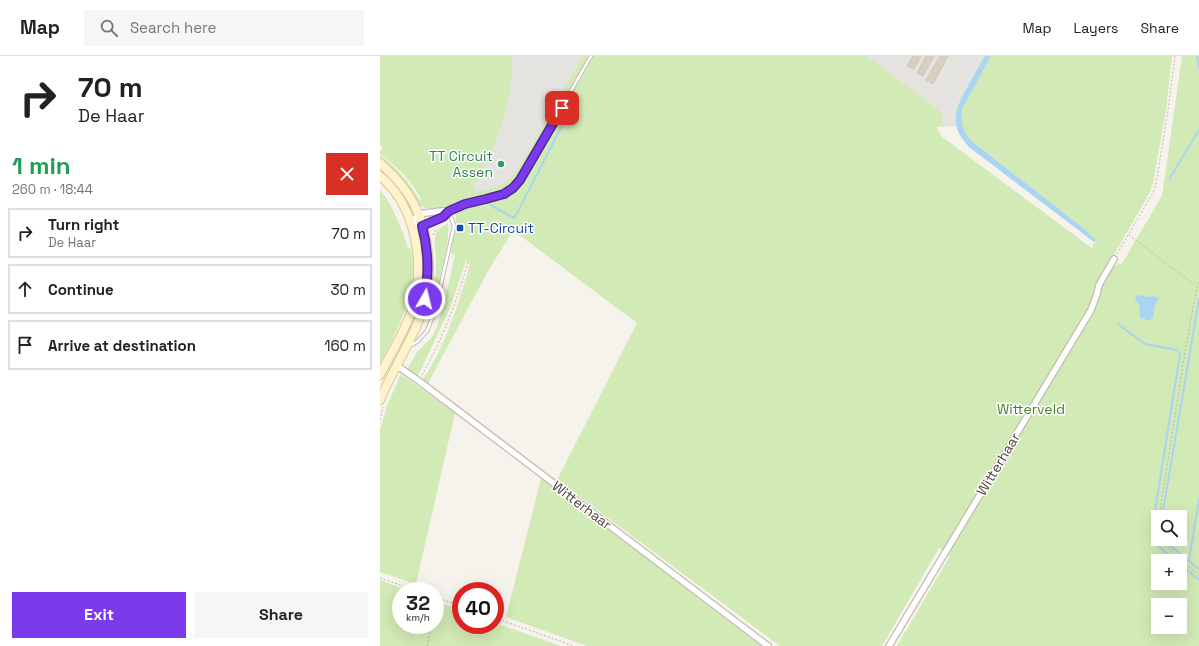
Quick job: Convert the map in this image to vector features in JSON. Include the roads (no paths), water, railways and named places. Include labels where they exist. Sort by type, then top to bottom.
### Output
[{"type":"street","points":[[380,163],[391,172],[406,190],[418,214],[427,252],[428,285],[421,314],[380,400]]},
{"type":"street","points":[[380,176],[387,182],[398,198],[411,225],[418,256],[418,280],[413,306],[407,324],[380,375]]},
{"type":"street","points":[[418,214],[449,211]]},
{"type":"street","points":[[411,225],[422,226],[443,217],[449,211]]},
{"type":"street","points":[[411,225],[418,214]]},
{"type":"street","name":"Witterhaar","points":[[888,646],[1090,310],[1099,285],[1114,260]]},
{"type":"street","points":[[388,361],[396,365]]},
{"type":"street","name":"Witterhaar","points":[[396,365],[768,646]]},
{"type":"lane","points":[[405,348],[416,342],[424,335],[435,311],[454,226],[449,211],[465,204],[504,194],[513,188],[520,180],[591,56]]},
{"type":"water","points":[[985,56],[991,56],[962,109],[962,123],[966,135],[1087,231],[1095,239],[1095,242],[969,147],[962,139],[956,124],[957,110],[963,94]]},
{"type":"water","points":[[574,100],[576,101],[516,217],[513,219],[490,206],[489,205],[491,204],[512,216],[515,215]]},
{"type":"water","points":[[1141,295],[1159,298],[1154,307],[1153,318],[1149,321],[1140,317],[1139,304],[1135,299],[1136,296]]},
{"type":"waterway","points":[[1197,56],[1199,67]]},
{"type":"waterway","points":[[1170,178],[1199,130]]},
{"type":"waterway","points":[[1163,510],[1199,299]]},
{"type":"waterway","points":[[1118,324],[1145,344],[1177,350],[1180,354],[1153,524],[1153,532],[1156,542],[1168,554]]},
{"type":"waterway","points":[[1199,499],[1189,561],[1199,569]]},
{"type":"waterway","points":[[1170,546],[1189,561]]},
{"type":"waterway","points":[[1187,570],[1199,580]]},
{"type":"place","name":"TT Circuit Assen","points":[[501,164]]},
{"type":"place","name":"TT-Circuit","points":[[460,228]]},
{"type":"park label","name":"Witterveld","points":[[1031,409]]}]
